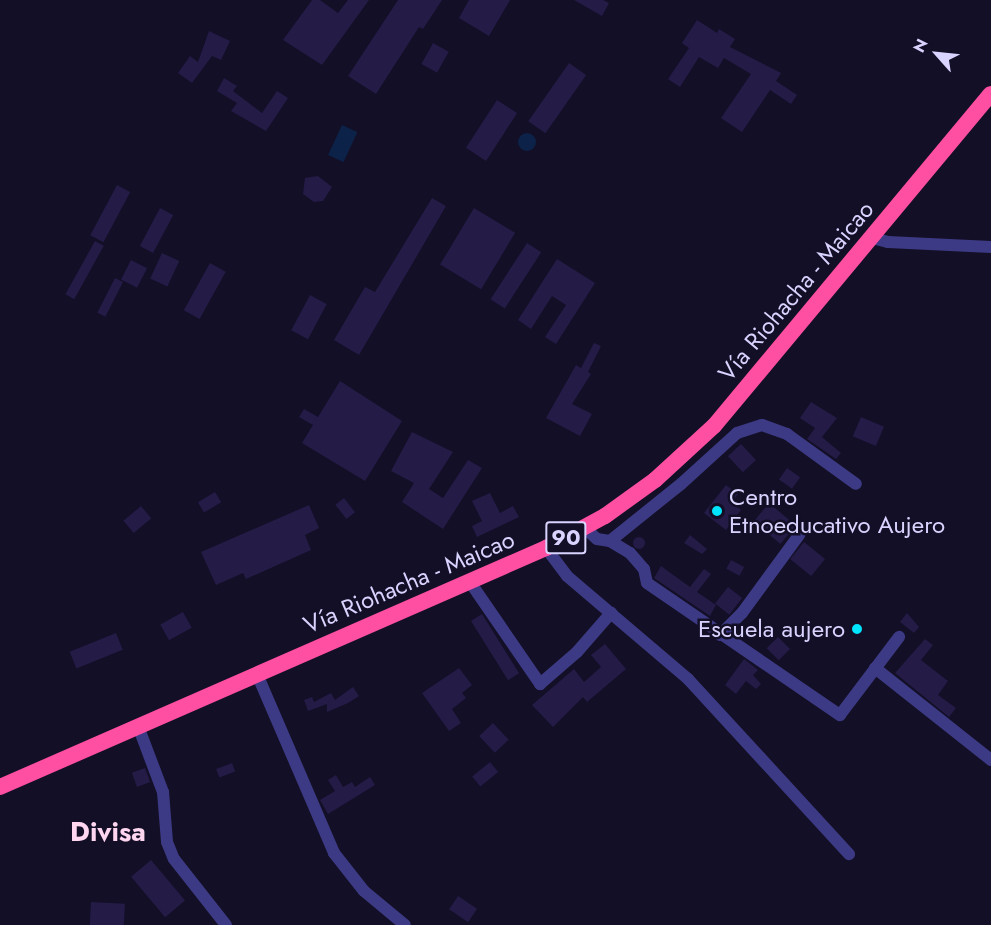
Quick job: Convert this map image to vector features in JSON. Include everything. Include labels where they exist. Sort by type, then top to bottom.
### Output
[{"type":"highway","name":"Vía Riohacha - Maicao","points":[[0,787],[546,548],[585,528],[655,480],[714,426],[991,94]]},
{"type":"street","points":[[872,238],[991,247]]},
{"type":"street","points":[[610,541],[681,484],[737,433],[762,425],[787,434],[856,484]]},
{"type":"street","points":[[585,528],[597,539],[610,541],[630,553],[644,569],[647,583],[840,715],[899,637]]},
{"type":"street","points":[[720,635],[742,613],[799,535]]},
{"type":"street","points":[[546,548],[567,576],[688,678],[849,854]]},
{"type":"street","points":[[470,582],[540,684],[577,652],[611,613]]},
{"type":"street","points":[[875,668],[991,760]]},
{"type":"street","points":[[257,674],[334,853],[364,891],[405,925]]},
{"type":"street","points":[[138,726],[163,792],[167,842],[174,859],[226,925]]},
{"type":"water","points":[[342,125],[357,132],[343,162],[328,155]]},
{"type":"water","points":[[527,133],[533,136],[536,142],[533,148],[527,151],[521,148],[518,142],[521,136]]},
{"type":"building","points":[[312,0],[320,0],[338,13],[348,0],[369,0],[322,65],[283,40]]},
{"type":"building","points":[[398,0],[442,0],[423,29],[419,27],[376,94],[348,76]]},
{"type":"building","points":[[469,0],[510,0],[489,36],[459,18]]},
{"type":"building","points":[[574,0],[603,0],[609,3],[602,16]]},
{"type":"building","points":[[697,20],[717,33],[719,29],[735,39],[730,47],[781,73],[776,81],[797,95],[791,104],[770,90],[742,132],[721,118],[751,74],[724,58],[718,68],[699,57],[680,87],[668,79],[689,48],[682,43]]},
{"type":"building","points":[[209,31],[230,41],[221,60],[212,56],[192,83],[178,73],[190,56],[198,62]]},
{"type":"building","points":[[433,43],[449,52],[437,73],[421,64]]},
{"type":"building","points":[[569,63],[586,75],[545,133],[528,121]]},
{"type":"building","points":[[224,78],[237,86],[233,91],[262,113],[277,91],[288,98],[266,131],[231,111],[237,103],[217,91]]},
{"type":"building","points":[[497,100],[517,113],[486,161],[466,148]]},
{"type":"building","points":[[318,176],[332,187],[323,201],[314,202],[303,194],[305,178]]},
{"type":"building","points":[[117,185],[130,192],[103,242],[90,235]]},
{"type":"building","points":[[432,198],[446,206],[359,355],[334,340],[365,287],[375,292]]},
{"type":"building","points":[[160,208],[173,215],[153,253],[140,246]]},
{"type":"building","points":[[474,208],[515,233],[481,289],[440,265]]},
{"type":"building","points":[[95,241],[104,246],[74,299],[65,294]]},
{"type":"building","points":[[527,243],[541,252],[505,308],[491,299]]},
{"type":"building","points":[[162,253],[179,261],[167,286],[150,278]]},
{"type":"building","points":[[557,259],[595,283],[556,344],[545,337],[566,305],[552,296],[531,329],[518,320]]},
{"type":"building","points":[[131,260],[147,268],[137,288],[121,280]]},
{"type":"building","points":[[210,263],[226,272],[200,319],[184,310]]},
{"type":"building","points":[[115,278],[123,282],[105,317],[97,313]]},
{"type":"building","points":[[310,295],[327,304],[308,339],[291,330]]},
{"type":"building","points":[[594,343],[601,346],[588,372],[591,374],[572,404],[592,414],[580,436],[546,418],[576,365],[581,368]]},
{"type":"building","points":[[340,381],[402,421],[365,481],[302,443],[313,425],[299,417],[304,409],[318,417]]},
{"type":"building","points":[[811,402],[837,418],[822,437],[841,453],[836,459],[807,439],[815,428],[800,418]]},
{"type":"building","points":[[861,417],[884,427],[876,446],[853,436]]},
{"type":"building","points":[[412,432],[453,452],[429,489],[443,498],[468,460],[482,468],[443,529],[402,502],[414,483],[391,471]]},
{"type":"building","points":[[741,444],[756,460],[743,472],[728,456]]},
{"type":"building","points":[[787,468],[800,477],[792,489],[779,479]]},
{"type":"building","points":[[726,485],[738,494],[732,502],[741,510],[726,530],[704,513]]},
{"type":"building","points":[[215,492],[221,502],[204,513],[198,502]]},
{"type":"building","points":[[490,493],[500,513],[513,506],[519,517],[477,537],[472,526],[482,521],[472,501]]},
{"type":"building","points":[[344,498],[355,512],[346,519],[335,505]]},
{"type":"building","points":[[769,503],[796,525],[780,544],[754,521]]},
{"type":"building","points":[[309,505],[319,528],[305,535],[311,550],[246,579],[243,573],[216,585],[201,552]]},
{"type":"building","points":[[141,506],[151,518],[134,533],[123,521]]},
{"type":"building","points":[[690,535],[707,549],[702,554],[684,543]]},
{"type":"building","points":[[641,537],[644,538],[644,548],[637,549],[634,548],[633,541],[634,538]]},
{"type":"building","points":[[804,542],[825,559],[811,576],[790,559]]},
{"type":"building","points":[[731,560],[744,567],[740,576],[726,569]]},
{"type":"building","points":[[661,566],[690,587],[704,569],[711,574],[697,592],[716,605],[710,616],[654,578]]},
{"type":"building","points":[[728,587],[742,598],[729,615],[715,604]]},
{"type":"building","points":[[183,612],[192,628],[169,640],[160,625]]},
{"type":"building","points":[[907,613],[919,627],[914,633],[900,622]]},
{"type":"building","points":[[482,614],[519,673],[508,680],[471,621]]},
{"type":"building","points":[[116,633],[123,650],[76,668],[70,652]]},
{"type":"building","points":[[778,637],[790,649],[779,660],[767,648]]},
{"type":"building","points":[[925,639],[933,645],[921,660],[948,681],[938,695],[956,708],[949,717],[895,673]]},
{"type":"building","points":[[605,644],[626,669],[587,702],[583,697],[553,727],[532,705],[574,669],[584,682],[601,667],[591,655]]},
{"type":"building","points":[[744,659],[758,670],[753,675],[761,684],[756,689],[746,681],[736,694],[725,685]]},
{"type":"building","points":[[459,668],[472,685],[462,693],[466,698],[452,709],[461,723],[449,731],[422,693]]},
{"type":"building","points":[[353,687],[359,696],[348,703],[327,712],[327,704],[308,711],[304,700],[312,697],[314,702],[331,693],[335,700]]},
{"type":"building","points":[[493,723],[509,740],[495,753],[479,736]]},
{"type":"building","points":[[490,762],[498,772],[480,787],[472,776]]},
{"type":"building","points":[[232,763],[235,771],[219,777],[216,769]]},
{"type":"building","points":[[145,768],[150,782],[137,787],[132,773]]},
{"type":"building","points":[[336,775],[343,787],[352,782],[355,787],[370,777],[375,785],[328,814],[320,800],[335,791],[328,780]]},
{"type":"building","points":[[151,860],[185,901],[165,917],[131,877]]},
{"type":"building","points":[[458,896],[477,909],[468,922],[449,909]]},
{"type":"building","points":[[91,902],[125,904],[124,925],[90,925]]},
{"type":"place","name":"Centro Etnoeducativo Aujero","points":[[717,511]]},
{"type":"place","name":"Escuela aujero","points":[[857,629]]},
{"type":"district","name":"Divisa","points":[[108,832]]}]
